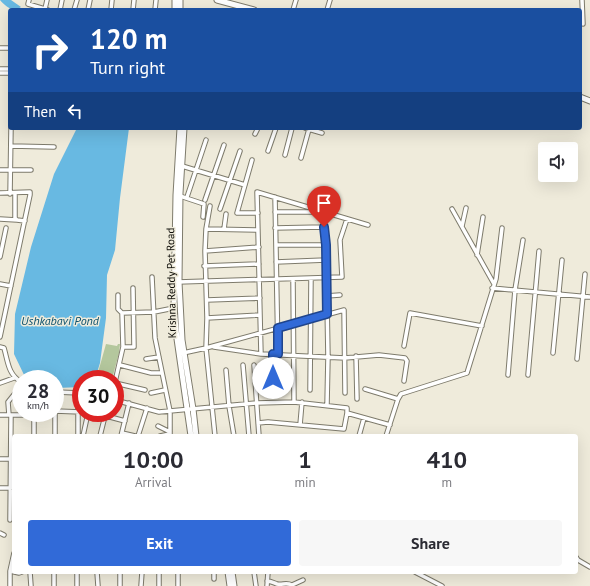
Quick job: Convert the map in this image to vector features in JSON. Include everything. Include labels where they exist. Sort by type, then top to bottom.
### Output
[{"type":"main road","points":[[217,0],[247,8]]},
{"type":"main road","name":"Krishna Reddy Pet Road","points":[[180,130],[176,195],[177,282],[183,353],[190,409],[191,434]]},
{"type":"main road","name":"Krishna Reddy Pet Road","points":[[184,130],[177,282],[174,308],[177,338],[196,434]]},
{"type":"main road","points":[[228,574],[230,586]]},
{"type":"main road","points":[[232,574],[234,586]]},
{"type":"street","points":[[29,0],[28,4],[40,8]]},
{"type":"street","points":[[582,0],[583,24]]},
{"type":"street","points":[[10,194],[11,130]]},
{"type":"street","points":[[255,134],[257,130]]},
{"type":"street","points":[[268,151],[275,130]]},
{"type":"street","points":[[285,155],[291,130]]},
{"type":"street","points":[[301,158],[307,130]]},
{"type":"street","points":[[311,130],[322,133]]},
{"type":"street","points":[[187,197],[206,140]]},
{"type":"street","points":[[205,200],[224,145]]},
{"type":"street","points":[[11,146],[54,147]]},
{"type":"street","points":[[220,209],[240,152]]},
{"type":"street","points":[[252,160],[236,213],[258,213]]},
{"type":"street","points":[[182,166],[245,185]]},
{"type":"street","points":[[0,170],[31,170]]},
{"type":"street","points":[[0,193],[10,194],[30,192],[0,337]]},
{"type":"street","points":[[261,354],[257,192],[368,225]]},
{"type":"street","points":[[15,193],[15,218],[17,220]]},
{"type":"street","points":[[180,196],[204,204],[203,217]]},
{"type":"street","points":[[275,197],[278,354]]},
{"type":"street","points":[[210,206],[206,229],[204,266],[207,300],[206,348],[216,434]]},
{"type":"street","points":[[462,227],[466,208]]},
{"type":"street","points":[[452,209],[493,286]]},
{"type":"street","points":[[275,212],[323,212]]},
{"type":"street","points":[[323,212],[326,245],[328,357],[327,405]]},
{"type":"street","points":[[224,229],[226,214]]},
{"type":"street","points":[[477,255],[483,217]]},
{"type":"street","points":[[0,219],[25,221]]},
{"type":"street","points":[[177,282],[342,277],[340,240],[347,219]]},
{"type":"street","points":[[275,228],[324,227]]},
{"type":"street","points":[[0,257],[6,228]]},
{"type":"street","points":[[387,434],[398,398],[403,393],[467,373],[496,279],[502,228]]},
{"type":"street","points":[[206,229],[258,230]]},
{"type":"street","points":[[508,375],[515,290],[523,240]]},
{"type":"street","points":[[276,245],[326,245]]},
{"type":"street","points":[[205,251],[259,247]]},
{"type":"street","points":[[528,375],[539,251]]},
{"type":"street","points":[[276,262],[326,260]]},
{"type":"street","points":[[553,353],[562,260]]},
{"type":"street","points":[[204,266],[259,264]]},
{"type":"street","points":[[577,359],[585,274]]},
{"type":"street","points":[[152,277],[155,338],[170,411],[169,434]]},
{"type":"street","points":[[310,390],[311,278]]},
{"type":"street","points":[[293,279],[294,402]]},
{"type":"street","points":[[0,284],[11,286]]},
{"type":"street","points":[[493,286],[515,290],[590,297]]},
{"type":"street","points":[[123,347],[134,347],[133,288]]},
{"type":"street","points":[[118,295],[118,309],[122,313],[123,347],[119,370]]},
{"type":"street","points":[[326,296],[340,295]]},
{"type":"street","points":[[207,300],[260,298]]},
{"type":"street","points":[[122,313],[154,312],[174,308]]},
{"type":"street","points":[[183,353],[344,310],[345,393]]},
{"type":"street","points":[[404,346],[410,313],[482,326]]},
{"type":"street","points":[[207,318],[260,315]]},
{"type":"street","points":[[213,346],[261,354],[345,358],[379,355],[405,358],[407,361],[404,381]]},
{"type":"street","points":[[0,347],[4,348],[12,374]]},
{"type":"street","points":[[273,354],[273,390]]},
{"type":"street","points":[[356,356],[357,399]]},
{"type":"street","points":[[146,360],[159,357]]},
{"type":"street","points":[[120,365],[151,373],[162,373]]},
{"type":"street","points":[[243,365],[249,434]]},
{"type":"street","points":[[254,365],[259,434]]},
{"type":"street","points":[[226,370],[229,406],[234,434]]},
{"type":"street","points":[[0,383],[12,379]]},
{"type":"street","points":[[124,385],[145,390]]},
{"type":"street","points":[[365,389],[398,398]]},
{"type":"street","points":[[151,393],[165,390]]},
{"type":"street","points":[[12,397],[8,402],[12,444]]},
{"type":"street","points":[[124,402],[158,412],[257,403],[294,402],[347,408],[344,429],[258,422]]},
{"type":"street","points":[[300,425],[302,402]]},
{"type":"street","points":[[122,434],[129,403]]},
{"type":"street","points":[[139,434],[147,408]]},
{"type":"street","points":[[347,413],[390,425]]},
{"type":"street","points":[[0,416],[10,415]]},
{"type":"street","points":[[360,434],[364,418]]},
{"type":"street","points":[[34,422],[34,434]]},
{"type":"street","points":[[55,422],[55,434]]},
{"type":"street","points":[[78,434],[79,422]]},
{"type":"street","points":[[83,434],[86,422]]},
{"type":"street","points":[[100,434],[104,422]]},
{"type":"street","points":[[158,426],[169,434]]},
{"type":"street","points":[[0,459],[12,459]]},
{"type":"street","points":[[10,520],[12,474]]},
{"type":"street","points":[[0,488],[11,488]]},
{"type":"street","points":[[578,560],[590,567]]},
{"type":"street","points":[[10,586],[10,571],[12,562]]},
{"type":"street","points":[[30,574],[31,586]]},
{"type":"street","points":[[54,574],[54,586]]},
{"type":"street","points":[[77,574],[77,586]]},
{"type":"street","points":[[97,574],[98,586]]},
{"type":"street","points":[[120,574],[120,586]]},
{"type":"street","points":[[142,574],[142,586]]},
{"type":"street","points":[[159,574],[159,586]]},
{"type":"street","points":[[178,574],[178,586]]},
{"type":"street","points":[[214,574],[214,579]]},
{"type":"street","points":[[254,574],[256,586]]},
{"type":"street","points":[[267,586],[266,581],[268,574]]},
{"type":"street","points":[[422,574],[442,586]]},
{"type":"street","points":[[266,581],[272,581],[277,584],[285,583],[292,585],[303,580]]},
{"type":"green space","points":[[106,344],[117,346],[120,344],[114,370],[99,370]]},
{"type":"water","points":[[0,0],[11,0],[21,7],[10,8]]},
{"type":"water","name":"Ushkabavi Pond","points":[[76,130],[129,130],[115,250],[107,275],[106,318],[100,363],[98,370],[72,370],[72,387],[64,388],[64,370],[22,370],[14,354],[15,314],[31,247],[54,174]]},
{"type":"route","points":[[273,378],[273,354],[278,354],[278,328],[327,314],[326,245],[324,227]]}]
